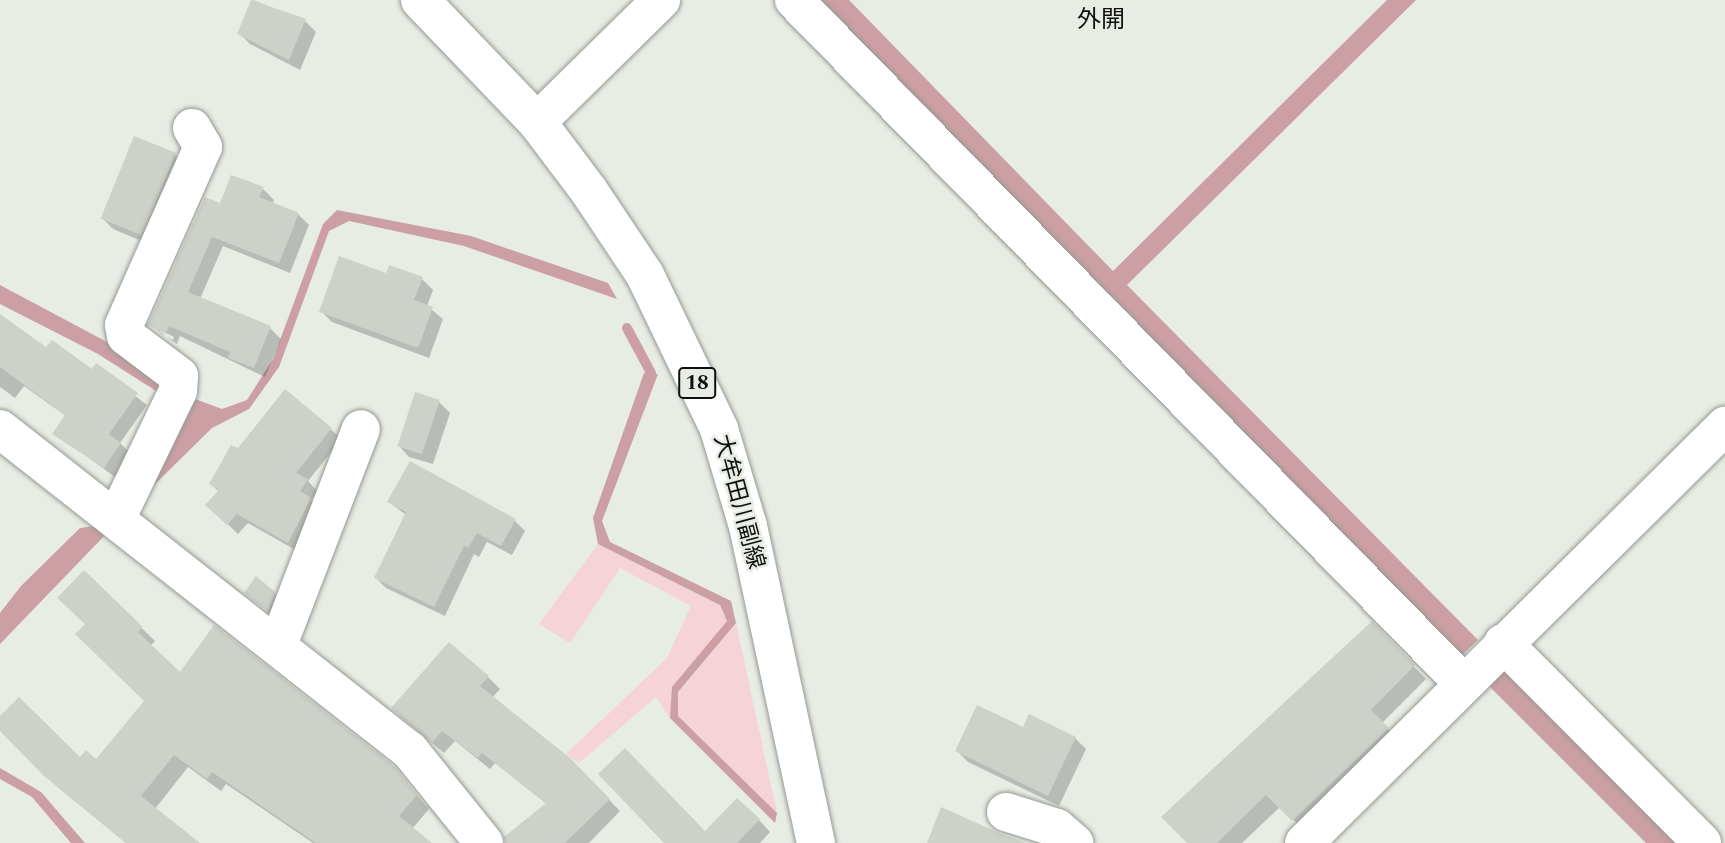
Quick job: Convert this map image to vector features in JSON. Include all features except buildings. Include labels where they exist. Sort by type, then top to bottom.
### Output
[{"type":"street","name":"大牟田川副線","points":[[420,0],[537,122],[645,275],[719,429],[748,526],[816,843]]},
{"type":"street","points":[[537,122],[661,0]]},
{"type":"street","points":[[794,0],[1462,682]]},
{"type":"street","points":[[117,517],[178,391],[179,376],[126,336],[124,325],[203,147],[192,128]]},
{"type":"street","points":[[1304,843],[1462,682],[1725,426]]},
{"type":"street","points":[[0,429],[117,517],[410,751],[484,843]]},
{"type":"street","points":[[286,651],[361,429]]},
{"type":"street","points":[[286,651],[348,519]]},
{"type":"street","points":[[1503,643],[1702,843]]},
{"type":"street","points":[[1006,812],[1058,828],[1074,843]]},
{"type":"shaded area","points":[[815,0],[849,0],[1113,271],[1387,0],[1416,0],[1127,285],[1478,640],[1460,657]]},
{"type":"shaded area","points":[[337,210],[471,236],[608,283],[617,299],[464,246],[349,221],[329,231],[279,367],[249,409],[212,428],[147,492],[187,396],[222,409],[247,400],[273,359],[323,224]]},
{"type":"shaded area","points":[[0,285],[107,342],[167,384],[164,396],[98,354],[0,304]]},
{"type":"shaded area","points":[[644,373],[658,374],[602,521],[610,542],[731,601],[736,623],[678,692],[678,716],[777,813],[775,823],[670,718],[672,687],[727,621],[720,605],[598,544],[593,518]]},
{"type":"shaded area","points":[[102,525],[108,532],[0,644],[0,613],[21,586],[80,528]]},
{"type":"shaded area","points":[[598,544],[720,605],[727,621],[673,687],[670,718],[656,697],[579,763],[566,754],[667,658],[691,606],[620,568],[570,643],[539,624]]},
{"type":"shaded area","points":[[736,623],[777,813],[678,716],[678,693]]},
{"type":"shaded area","points":[[1505,668],[1679,842],[1646,843],[1488,685]]},
{"type":"shaded area","points":[[0,768],[41,792],[85,843],[71,843],[32,797],[0,779]]},
{"type":"waterway","points":[[627,328],[651,373]]},
{"type":"district","name":"外開","points":[[1101,21]]}]
